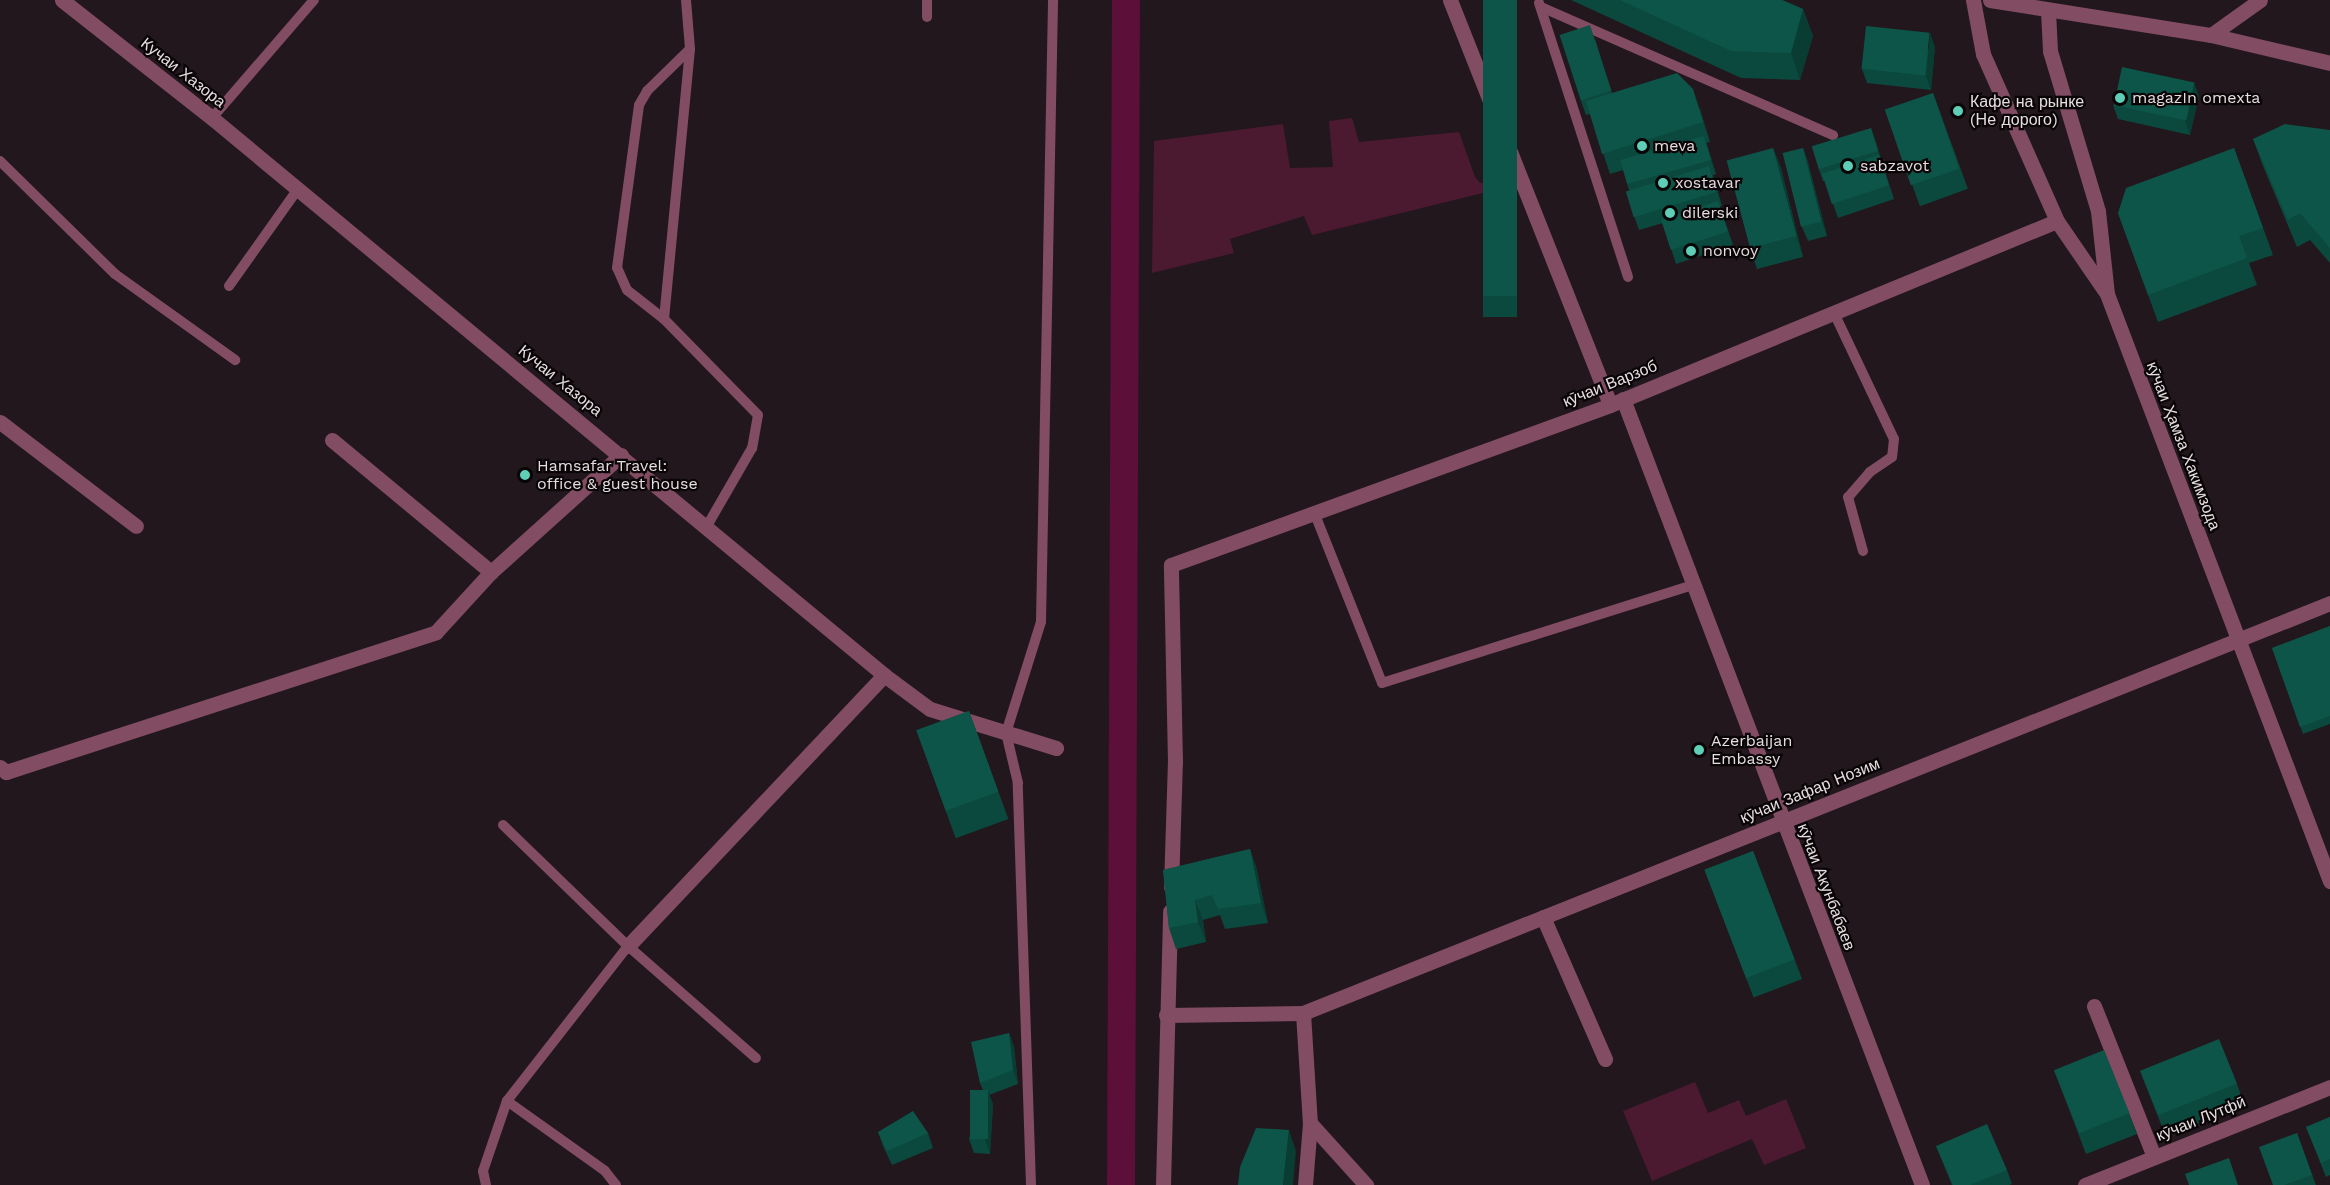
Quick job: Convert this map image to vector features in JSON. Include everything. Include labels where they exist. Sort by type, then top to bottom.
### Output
[{"type":"street","name":"Кучаи Хазора","points":[[62,0],[212,118],[884,675],[930,709],[1056,748]]},
{"type":"street","name":"кӯчаи Акунбабаев","points":[[1450,0],[1692,585],[1922,1185]]},
{"type":"street","points":[[1973,0],[1983,54],[2057,221],[2107,294]]},
{"type":"street","points":[[1990,0],[2211,35],[2330,63]]},
{"type":"street","points":[[2211,35],[2260,0]]},
{"type":"street","name":"кӯчаи Ҳамза Хакимзода","points":[[2048,11],[2050,51],[2098,211],[2107,294],[2237,640],[2327,863],[2330,881]]},
{"type":"street","name":"кӯчаи Варзоб","points":[[1166,1015],[1175,762],[1171,565],[1617,402],[1835,315],[2057,221]]},
{"type":"street","points":[[0,422],[136,526]]},
{"type":"street","points":[[332,440],[491,572]]},
{"type":"street","points":[[0,767],[6,772],[436,632],[491,572],[621,455]]},
{"type":"street","name":"кӯчаи Зафар Нозим","points":[[1303,1013],[2330,603]]},
{"type":"street","points":[[628,946],[884,675]]},
{"type":"street","points":[[1544,917],[1605,1059]]},
{"type":"street","points":[[2094,1006],[2154,1157]]},
{"type":"street","points":[[1164,1185],[1166,1015],[1303,1013],[1310,1123],[1305,1185]]},
{"type":"street","name":"кӯчаи Лутфӣ","points":[[2085,1185],[2330,1087]]},
{"type":"street","points":[[1310,1123],[1366,1185]]},
{"type":"lane","points":[[212,118],[314,0]]},
{"type":"lane","points":[[664,319],[690,49],[686,0]]},
{"type":"lane","points":[[927,0],[927,17]]},
{"type":"lane","points":[[1031,1185],[1018,783],[1006,733],[1041,622],[1053,0]]},
{"type":"lane","points":[[1540,4],[1833,135]]},
{"type":"lane","points":[[1540,4],[1628,277]]},
{"type":"lane","points":[[690,49],[647,91],[639,105],[617,268],[627,290],[664,319],[758,415],[752,448],[707,526]]},
{"type":"lane","points":[[0,161],[115,274],[235,360]]},
{"type":"lane","points":[[229,286],[298,189]]},
{"type":"lane","points":[[1835,315],[1894,439],[1892,457],[1870,472],[1848,497],[1863,551]]},
{"type":"lane","points":[[1314,512],[1383,683],[1692,585]]},
{"type":"lane","points":[[502,825],[628,946],[756,1058]]},
{"type":"lane","points":[[486,1185],[483,1171],[507,1101],[628,946]]},
{"type":"lane","points":[[507,1101],[605,1171],[616,1185]]},
{"type":"shaded area","points":[[1352,118],[1359,142],[1459,132],[1475,177],[1480,183],[1506,181],[1503,188],[1312,235],[1304,216],[1230,239],[1234,253],[1152,273],[1154,141],[1283,124],[1290,168],[1333,167],[1329,121]]},
{"type":"shaded area","points":[[1695,1082],[1708,1113],[1739,1100],[1746,1116],[1786,1099],[1806,1148],[1764,1165],[1752,1139],[1652,1181],[1623,1111]]},
{"type":"building","points":[[1483,0],[1517,0],[1517,296],[1483,296]]},
{"type":"building","points":[[1620,0],[1782,0],[1803,9],[1791,53],[1731,51]]},
{"type":"building","points":[[1590,25],[1611,91],[1581,101],[1560,35]]},
{"type":"building","points":[[1866,26],[1930,33],[1925,75],[1862,69]]},
{"type":"building","points":[[2122,67],[2194,82],[2186,121],[2114,105]]},
{"type":"building","points":[[1677,73],[1693,89],[1703,122],[1602,154],[1586,101]]},
{"type":"building","points":[[1933,93],[1959,169],[1911,185],[1885,110]]},
{"type":"building","points":[[2285,124],[2330,130],[2330,248],[2300,213],[2288,220],[2253,139]]},
{"type":"building","points":[[1871,128],[1878,151],[1819,169],[1812,146]]},
{"type":"building","points":[[1704,136],[1711,160],[1627,184],[1620,160]]},
{"type":"building","points":[[1773,148],[1797,236],[1750,248],[1727,160]]},
{"type":"building","points":[[1803,148],[1821,222],[1801,227],[1783,153]]},
{"type":"building","points":[[2234,148],[2263,228],[2239,236],[2247,258],[2148,295],[2118,213],[2126,188]]},
{"type":"building","points":[[1879,155],[1889,185],[1832,204],[1822,174]]},
{"type":"building","points":[[1709,166],[1717,192],[1634,217],[1626,191]]},
{"type":"building","points":[[1718,201],[1728,231],[1671,250],[1661,220]]},
{"type":"building","points":[[2330,626],[2330,716],[2300,727],[2272,648]]},
{"type":"building","points":[[969,711],[998,792],[946,811],[916,730]]},
{"type":"building","points":[[1250,849],[1261,903],[1218,909],[1212,895],[1195,900],[1198,922],[1169,928],[1163,870]]},
{"type":"building","points":[[1753,851],[1795,959],[1746,978],[1704,870]]},
{"type":"building","points":[[1009,1033],[1013,1070],[980,1083],[971,1042]]},
{"type":"building","points":[[2219,1039],[2237,1084],[2158,1115],[2140,1071]]},
{"type":"building","points":[[2104,1050],[2129,1113],[2079,1133],[2054,1070]]},
{"type":"building","points":[[970,1090],[988,1090],[988,1139],[970,1139]]},
{"type":"building","points":[[913,1111],[928,1133],[887,1151],[878,1132]]},
{"type":"building","points":[[2330,1117],[2330,1159],[2321,1163],[2306,1127]]},
{"type":"building","points":[[1987,1124],[2007,1170],[1970,1185],[1953,1185],[1936,1146]]},
{"type":"building","points":[[1256,1128],[1289,1130],[1283,1185],[1238,1185],[1240,1167]]},
{"type":"building","points":[[2297,1133],[2312,1175],[2284,1185],[2273,1185],[2259,1147]]},
{"type":"building","points":[[2229,1158],[2238,1185],[2189,1185],[2185,1174]]},
{"type":"waterway","points":[[1121,1185],[1126,0]]},
{"type":"place","name":"magazIn omexta","points":[[2120,98]]},
{"type":"place","name":"Кафе на рынке (Не дорого)","points":[[1958,111]]},
{"type":"place","name":"meva","points":[[1642,146]]},
{"type":"place","name":"sabzavot","points":[[1848,166]]},
{"type":"place","name":"xostavar","points":[[1663,183]]},
{"type":"place","name":"dilerski","points":[[1670,213]]},
{"type":"place","name":"nonvoy","points":[[1691,251]]},
{"type":"place","name":"Hamsafar Travel: office & guest house","points":[[525,475]]},
{"type":"place","name":"Azerbaijan Embassy","points":[[1699,750]]}]
